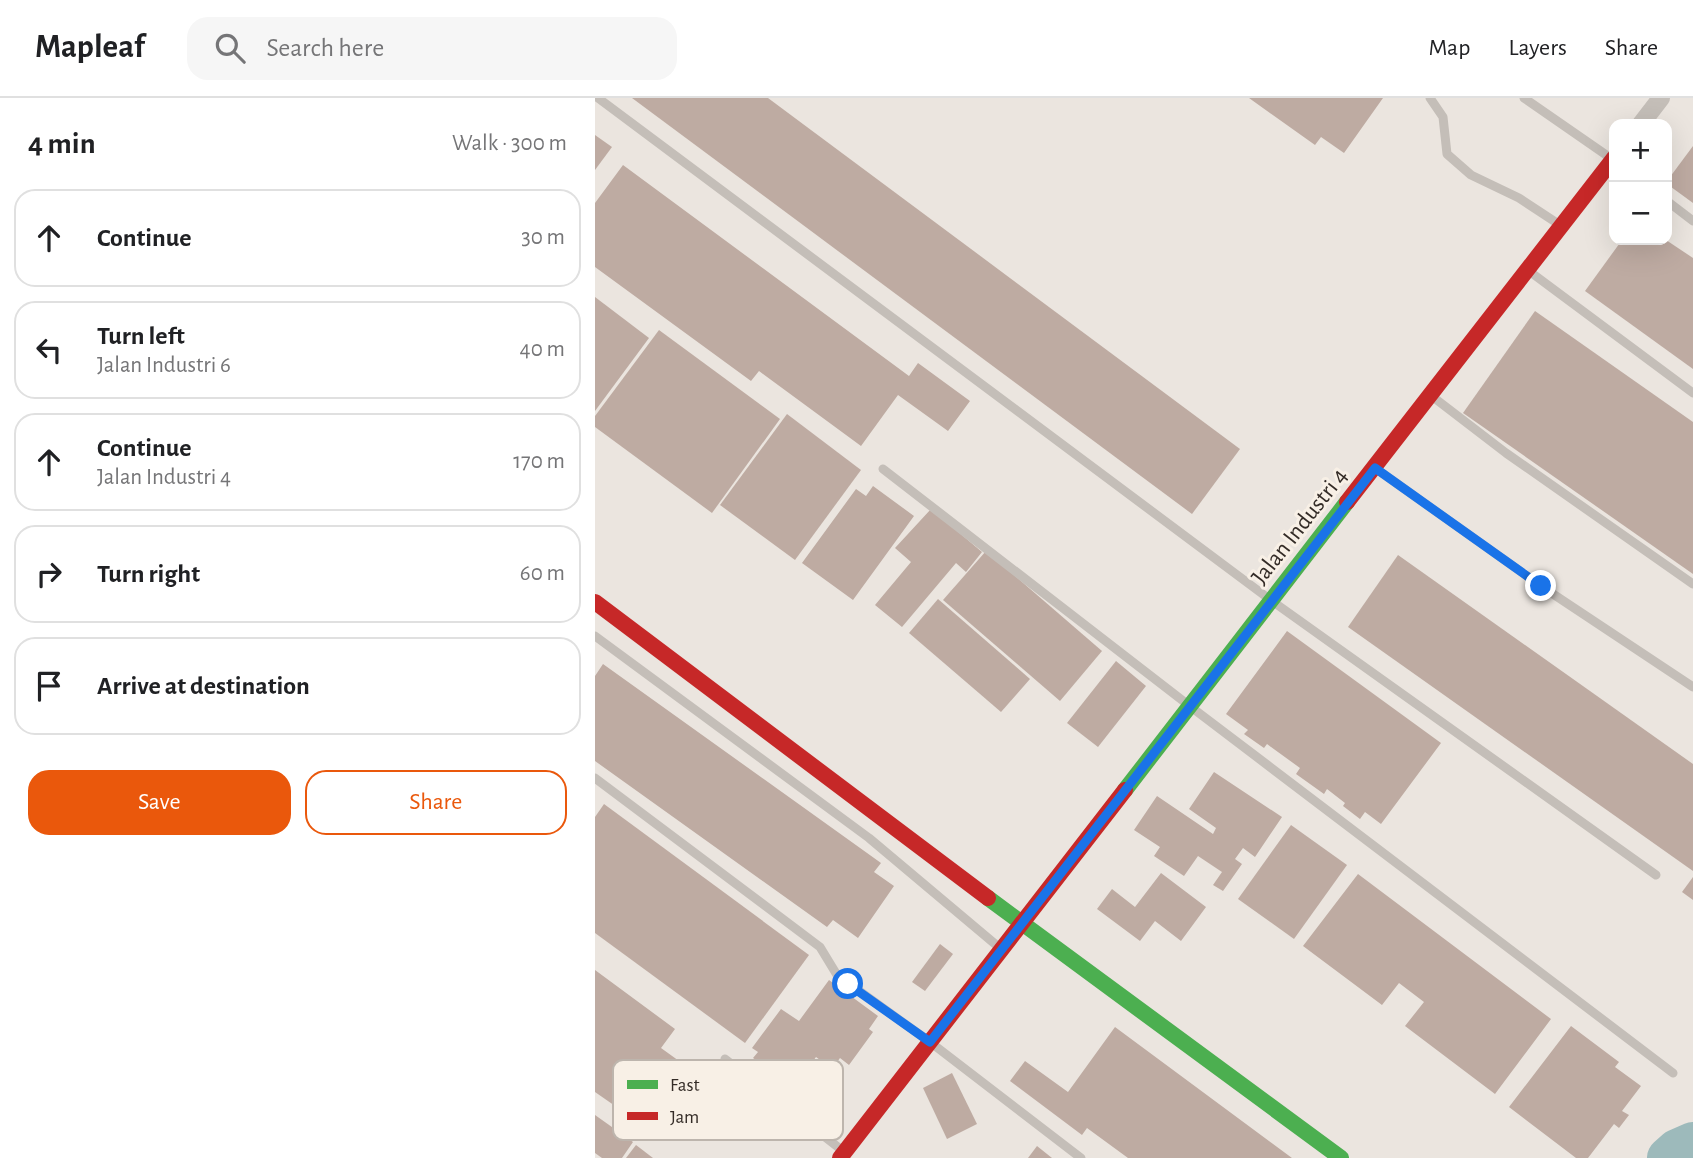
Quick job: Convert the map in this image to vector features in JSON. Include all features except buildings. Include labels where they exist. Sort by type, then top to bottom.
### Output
[{"type":"street","points":[[1645,119],[1661,98]]},
{"type":"street","name":"Jalan Industri 4","points":[[846,1156],[930,1042],[1609,166]]},
{"type":"street","points":[[595,602],[1023,924],[1341,1158]]},
{"type":"lane","points":[[598,98],[1272,601],[1656,875]]},
{"type":"lane","points":[[1430,98],[1443,117],[1447,154],[1471,174],[1519,198],[1562,226]]},
{"type":"lane","points":[[1524,98],[1609,157]]},
{"type":"lane","points":[[1672,205],[1693,221]]},
{"type":"lane","points":[[1528,270],[1693,393]]},
{"type":"lane","points":[[1431,395],[1506,453],[1693,584]]},
{"type":"lane","points":[[1375,468],[1541,586],[1693,687]]},
{"type":"lane","points":[[883,469],[1673,1073]]},
{"type":"lane","points":[[595,636],[869,838],[1003,950]]},
{"type":"lane","points":[[595,778],[820,947],[837,975],[930,1042],[1081,1158]]},
{"type":"lane","points":[[826,1140],[846,1156]]},
{"type":"waterway","points":[[1668,1158],[1677,1150],[1693,1143]]},
{"type":"traffic: fast","points":[[1125,790],[1347,502]]},
{"type":"traffic: fast","points":[[988,898],[1341,1158]]},
{"type":"traffic: jam","points":[[1347,502],[1609,164]]},
{"type":"traffic: jam","points":[[595,602],[988,898]]},
{"type":"traffic: jam","points":[[840,1158],[1125,790]]},
{"type":"route","points":[[848,984],[930,1042],[1375,468],[1541,586]]}]
